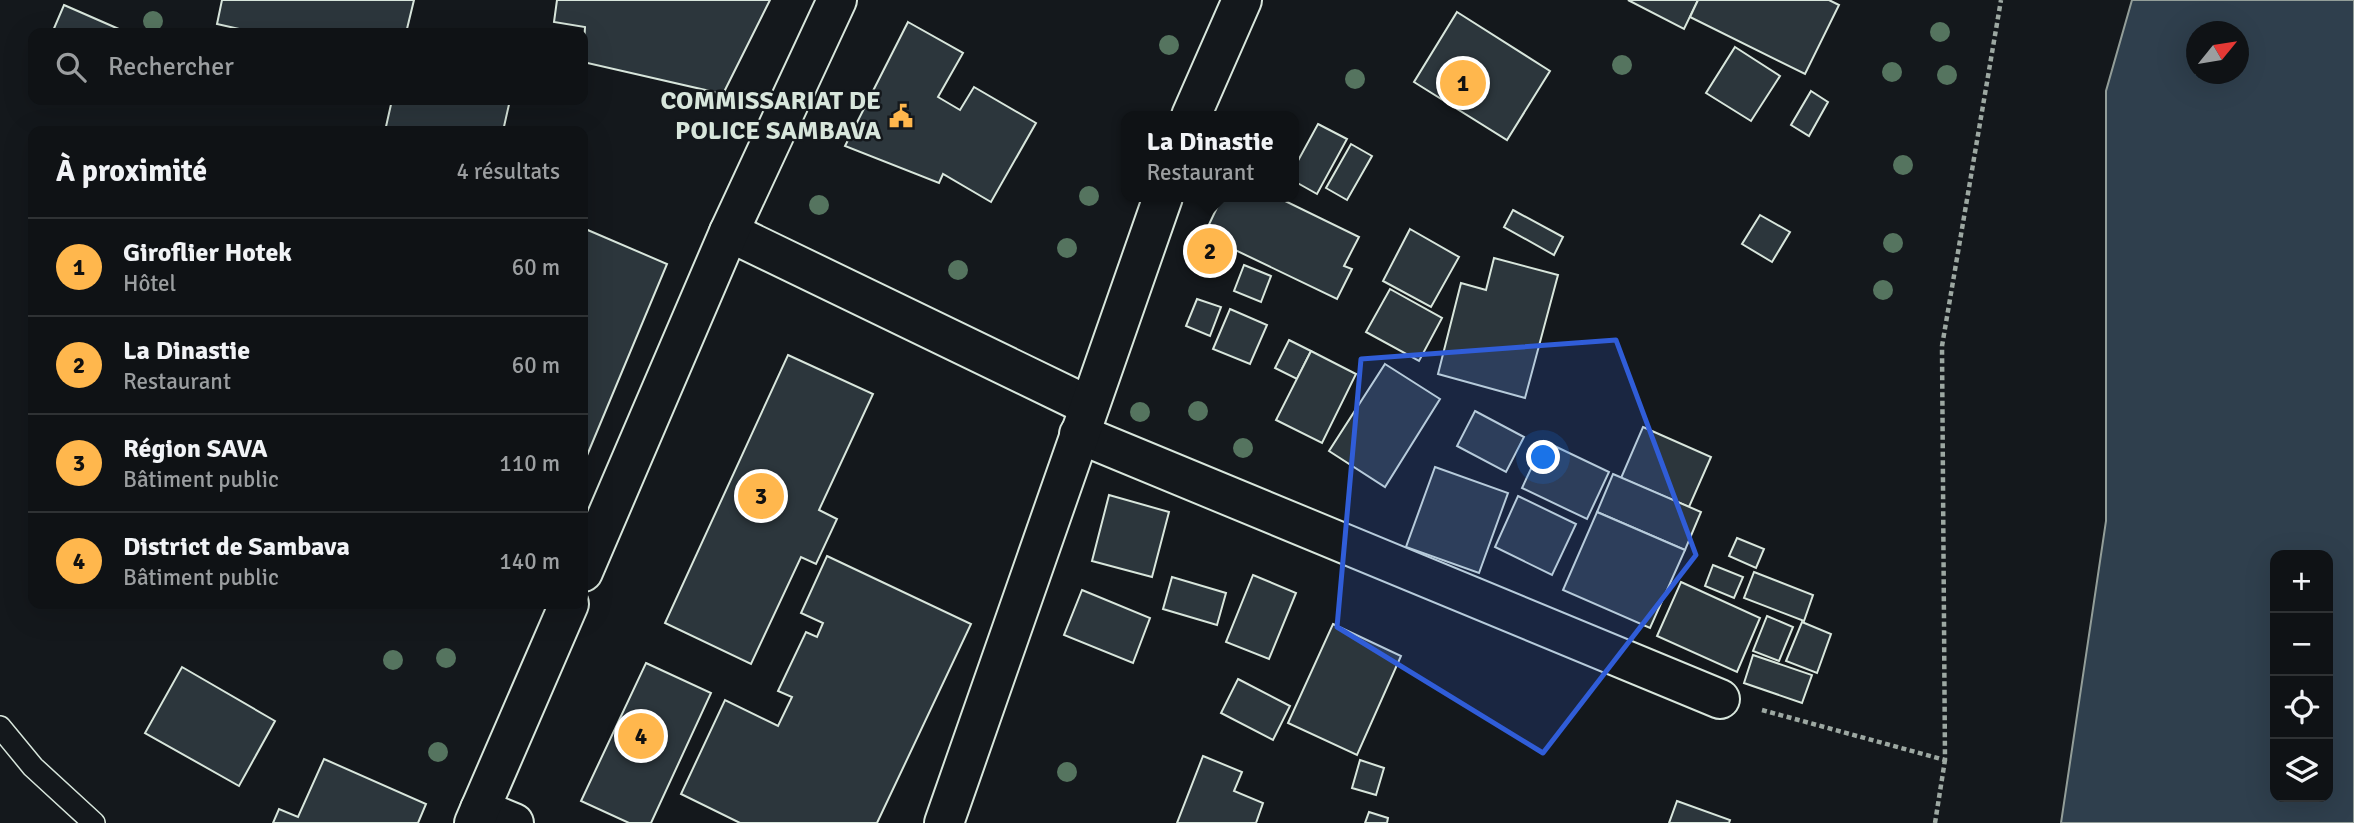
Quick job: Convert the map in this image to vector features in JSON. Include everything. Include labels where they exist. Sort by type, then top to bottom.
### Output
[{"type":"street","points":[[588,560],[729,232],[837,0]]},
{"type":"street","points":[[1193,111],[1242,0]]},
{"type":"street","points":[[944,823],[1161,202]]},
{"type":"street","points":[[729,232],[1084,420],[1720,699]]},
{"type":"street","points":[[489,818],[567,609]]},
{"type":"lane","points":[[0,727],[33,767],[93,823]]},
{"type":"path","points":[[1936,823],[1945,760],[1942,346],[2001,0]]},
{"type":"path","points":[[1720,699],[1945,760]]},
{"type":"highlighted area","points":[[1616,340],[1696,555],[1543,753],[1337,627],[1361,359]]},
{"type":"water","points":[[2132,0],[2354,0],[2354,823],[2061,823],[2106,521],[2106,91]]},
{"type":"building","points":[[222,0],[414,0],[407,28],[235,28],[217,24]]},
{"type":"building","points":[[557,0],[770,0],[723,94],[588,63],[588,28],[554,22]]},
{"type":"building","points":[[1628,0],[1698,0],[1684,29]]},
{"type":"building","points":[[1698,0],[1829,0],[1839,5],[1805,74],[1690,17]]},
{"type":"building","points":[[64,5],[117,28],[54,28]]},
{"type":"building","points":[[1457,12],[1550,71],[1507,140],[1414,82]]},
{"type":"building","points":[[908,22],[963,53],[938,97],[960,110],[974,87],[1036,123],[991,202],[943,174],[939,183],[845,146]]},
{"type":"building","points":[[1735,47],[1780,76],[1751,121],[1706,93]]},
{"type":"building","points":[[1811,91],[1828,102],[1809,136],[1791,125]]},
{"type":"building","points":[[391,105],[509,105],[504,126],[386,126]]},
{"type":"building","points":[[1318,124],[1347,139],[1317,194],[1299,184],[1299,159]]},
{"type":"building","points":[[1351,144],[1372,156],[1347,200],[1326,188]]},
{"type":"building","points":[[1220,202],[1287,202],[1359,237],[1344,266],[1352,269],[1337,299],[1204,235]]},
{"type":"building","points":[[1513,210],[1563,237],[1554,255],[1504,227]]},
{"type":"building","points":[[1760,215],[1790,232],[1772,262],[1742,244]]},
{"type":"building","points":[[1410,229],[1459,257],[1431,307],[1383,281]]},
{"type":"building","points":[[588,230],[667,264],[588,453]]},
{"type":"building","points":[[1494,258],[1558,275],[1525,398],[1438,374],[1461,283],[1486,290]]},
{"type":"building","points":[[1244,265],[1271,276],[1261,302],[1234,291]]},
{"type":"building","points":[[1390,289],[1442,318],[1419,361],[1366,332]]},
{"type":"building","points":[[1197,299],[1221,307],[1210,336],[1186,326]]},
{"type":"building","points":[[1230,309],[1267,325],[1250,364],[1213,349]]},
{"type":"building","points":[[1289,340],[1311,351],[1297,379],[1275,368]]},
{"type":"building","points":[[1311,351],[1356,374],[1322,443],[1276,420]]},
{"type":"building","points":[[788,355],[873,394],[819,510],[837,519],[816,564],[801,557],[751,664],[665,623]]},
{"type":"building","points":[[1385,364],[1440,399],[1385,487],[1329,451]]},
{"type":"building","points":[[1475,411],[1524,437],[1506,472],[1457,446]]},
{"type":"building","points":[[1643,427],[1711,457],[1689,507],[1621,478]]},
{"type":"building","points":[[1544,441],[1609,472],[1587,519],[1522,488]]},
{"type":"building","points":[[1435,467],[1508,493],[1479,573],[1406,547]]},
{"type":"building","points":[[1613,474],[1701,512],[1685,550],[1597,512]]},
{"type":"building","points":[[1109,495],[1169,512],[1152,577],[1092,561]]},
{"type":"building","points":[[1518,496],[1576,524],[1552,575],[1495,547]]},
{"type":"building","points":[[1597,512],[1685,550],[1650,628],[1563,590]]},
{"type":"building","points":[[1737,538],[1764,549],[1756,568],[1729,556]]},
{"type":"building","points":[[827,556],[971,624],[877,823],[740,823],[681,794],[725,700],[778,726],[792,697],[778,691],[806,632],[817,637],[823,623],[801,613]]},
{"type":"building","points":[[1713,565],[1743,577],[1734,598],[1705,586]]},
{"type":"building","points":[[1754,572],[1813,595],[1804,621],[1744,598]]},
{"type":"building","points":[[1253,575],[1296,593],[1269,659],[1226,642]]},
{"type":"building","points":[[1172,577],[1226,593],[1217,625],[1163,609]]},
{"type":"building","points":[[1681,582],[1760,618],[1737,672],[1657,636]]},
{"type":"building","points":[[1082,590],[1150,618],[1133,663],[1064,635]]},
{"type":"building","points":[[1767,616],[1793,627],[1779,661],[1753,651]]},
{"type":"building","points":[[1802,622],[1831,634],[1817,673],[1786,661]]},
{"type":"building","points":[[1333,624],[1401,656],[1357,755],[1288,723]]},
{"type":"building","points":[[1753,655],[1812,675],[1802,703],[1744,683]]},
{"type":"building","points":[[646,663],[711,693],[651,823],[629,823],[581,801]]},
{"type":"building","points":[[182,667],[275,721],[239,786],[145,733]]},
{"type":"building","points":[[1238,679],[1290,706],[1273,740],[1221,713]]},
{"type":"building","points":[[1203,756],[1242,772],[1234,791],[1263,803],[1256,823],[1177,823]]},
{"type":"building","points":[[324,759],[426,804],[418,823],[273,823],[279,809],[298,817]]},
{"type":"building","points":[[1360,760],[1384,768],[1376,795],[1352,788]]},
{"type":"building","points":[[1677,801],[1730,820],[1729,823],[1669,823]]},
{"type":"building","points":[[1369,812],[1388,818],[1387,823],[1365,823]]},
{"type":"place","name":"Giroflier Hotek","points":[[1463,83]]},
{"type":"place","name":"COMMISSARIAT DE POLICE SAMBAVA","points":[[901,116]]},
{"type":"place","name":"La Dinastie","points":[[1210,251]]},
{"type":"place","name":"Région SAVA","points":[[761,496]]},
{"type":"place","name":"District de Sambava","points":[[641,736]]}]
